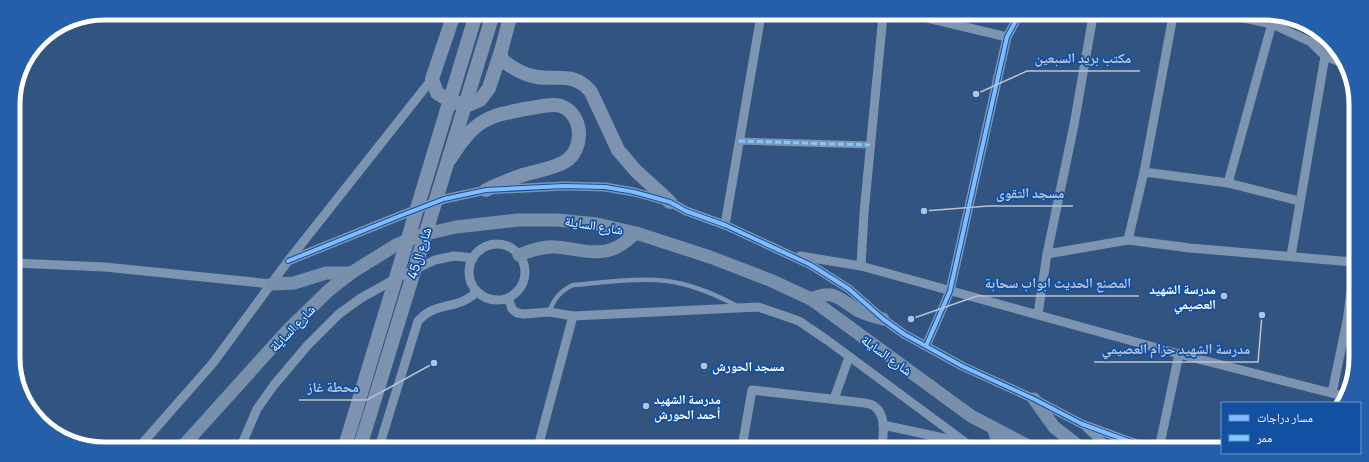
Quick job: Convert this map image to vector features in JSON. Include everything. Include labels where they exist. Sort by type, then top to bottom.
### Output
[{"type":"main road","points":[[452,20],[432,79],[437,93],[452,102],[468,105],[480,100],[489,88],[509,20]]},
{"type":"main road","name":"شارع ال45","points":[[346,442],[474,20]]},
{"type":"main road","name":"شارع ال45","points":[[361,442],[491,20]]},
{"type":"main road","points":[[501,51],[501,59],[518,70],[538,77],[575,79],[587,86],[618,150],[636,170],[670,202]]},
{"type":"main road","points":[[445,166],[470,131],[491,117],[552,105],[560,106],[572,114],[576,120],[580,135],[579,142],[572,156],[559,164],[519,176],[486,190]]},
{"type":"main road","name":"شارع السايلة","points":[[187,442],[286,332],[329,290],[351,273],[396,245],[421,235],[456,227],[498,221],[538,219],[576,221],[636,233],[717,260],[770,280],[811,299],[960,408],[993,428],[1020,442]]},
{"type":"main road","points":[[519,255],[546,247],[604,252],[620,246],[636,233]]},
{"type":"main road","points":[[272,284],[294,283],[326,272],[351,273]]},
{"type":"main road","points":[[811,299],[821,295],[834,295],[858,310],[883,319]]},
{"type":"main road","points":[[1034,399],[1054,427],[1074,442]]},
{"type":"main road","points":[[993,428],[999,442]]},
{"type":"street","points":[[725,225],[760,20]]},
{"type":"street","points":[[861,266],[864,213],[882,20]]},
{"type":"street","points":[[936,20],[1007,37]]},
{"type":"street","points":[[926,346],[950,291],[1007,37],[1017,20]]},
{"type":"street","points":[[1038,314],[1047,254],[1074,125],[1092,20]]},
{"type":"street","points":[[1128,240],[1144,172],[1172,20]]},
{"type":"street","points":[[1228,183],[1273,21]]},
{"type":"street","points":[[1274,21],[1310,42],[1325,56],[1337,61]]},
{"type":"street","points":[[1291,256],[1299,201],[1325,56]]},
{"type":"street","points":[[144,442],[213,363],[288,261],[432,79]]},
{"type":"street","points":[[739,141],[870,145]]},
{"type":"street","points":[[1144,172],[1228,183],[1299,201]]},
{"type":"street","points":[[288,261],[444,199],[486,190],[564,186],[605,187],[634,192],[670,202],[686,211],[725,225],[811,265],[843,285],[867,303],[883,319],[904,334],[962,366],[1034,399],[1082,424],[1133,442]]},
{"type":"street","points":[[1047,254],[1128,240],[1190,248],[1349,262]]},
{"type":"street","points":[[492,245],[506,246],[519,255],[525,270],[524,279],[515,294],[500,300],[492,299],[477,292],[470,279],[471,264],[473,258],[478,252],[492,245]]},
{"type":"street","points":[[791,255],[861,266],[1179,354],[1340,395]]},
{"type":"street","points":[[243,442],[257,409],[274,385],[307,346],[339,314],[361,298],[397,278],[435,260],[454,256],[473,258]]},
{"type":"street","points":[[20,263],[105,267],[272,284]]},
{"type":"street","points":[[380,442],[414,329],[418,321],[433,309],[459,303],[468,299],[477,292]]},
{"type":"street","points":[[508,298],[512,309],[517,313],[524,314],[549,312],[574,316],[758,307],[799,322],[966,442]]},
{"type":"street","points":[[539,442],[574,316]]},
{"type":"street","points":[[1332,393],[1349,326]]},
{"type":"street","points":[[1160,442],[1179,354]]},
{"type":"street","points":[[834,399],[849,357]]},
{"type":"street","points":[[743,442],[752,390],[865,403],[874,406],[881,414],[883,425],[882,442]]},
{"type":"street","points":[[1082,424],[1102,442]]},
{"type":"street","points":[[883,425],[966,442]]},
{"type":"lane","points":[[549,312],[558,295],[565,289],[573,286],[643,280],[656,280],[680,284],[724,299],[738,308]]},
{"type":"marked path","points":[[739,141],[870,145]]},
{"type":"cycle path","points":[[926,346],[950,291],[1007,37],[1016,20]]},
{"type":"cycle path","points":[[288,261],[444,199],[486,190],[564,186],[605,187],[634,192],[670,202],[686,211],[725,225],[811,265],[849,289],[883,319],[904,334],[962,366],[1034,399],[1082,424],[1131,442]]},
{"type":"place","name":"مكتب بريد السبعين","points":[[976,94]]},
{"type":"place","name":"مسجد التقوى","points":[[924,211]]},
{"type":"place","name":"مدرسة الشهيد العصيمي","points":[[1224,296]]},
{"type":"place","name":"مدرسة الشهيد حزام العصيمي","points":[[1262,315]]},
{"type":"place","name":"المصنع الحديث ابواب سحابة","points":[[911,319]]},
{"type":"place","name":"محطة غاز","points":[[434,363]]},
{"type":"place","name":"مسجد الحورش","points":[[704,366]]},
{"type":"place","name":"مدرسة الشهيد أحمد الحورش","points":[[646,406]]}]
